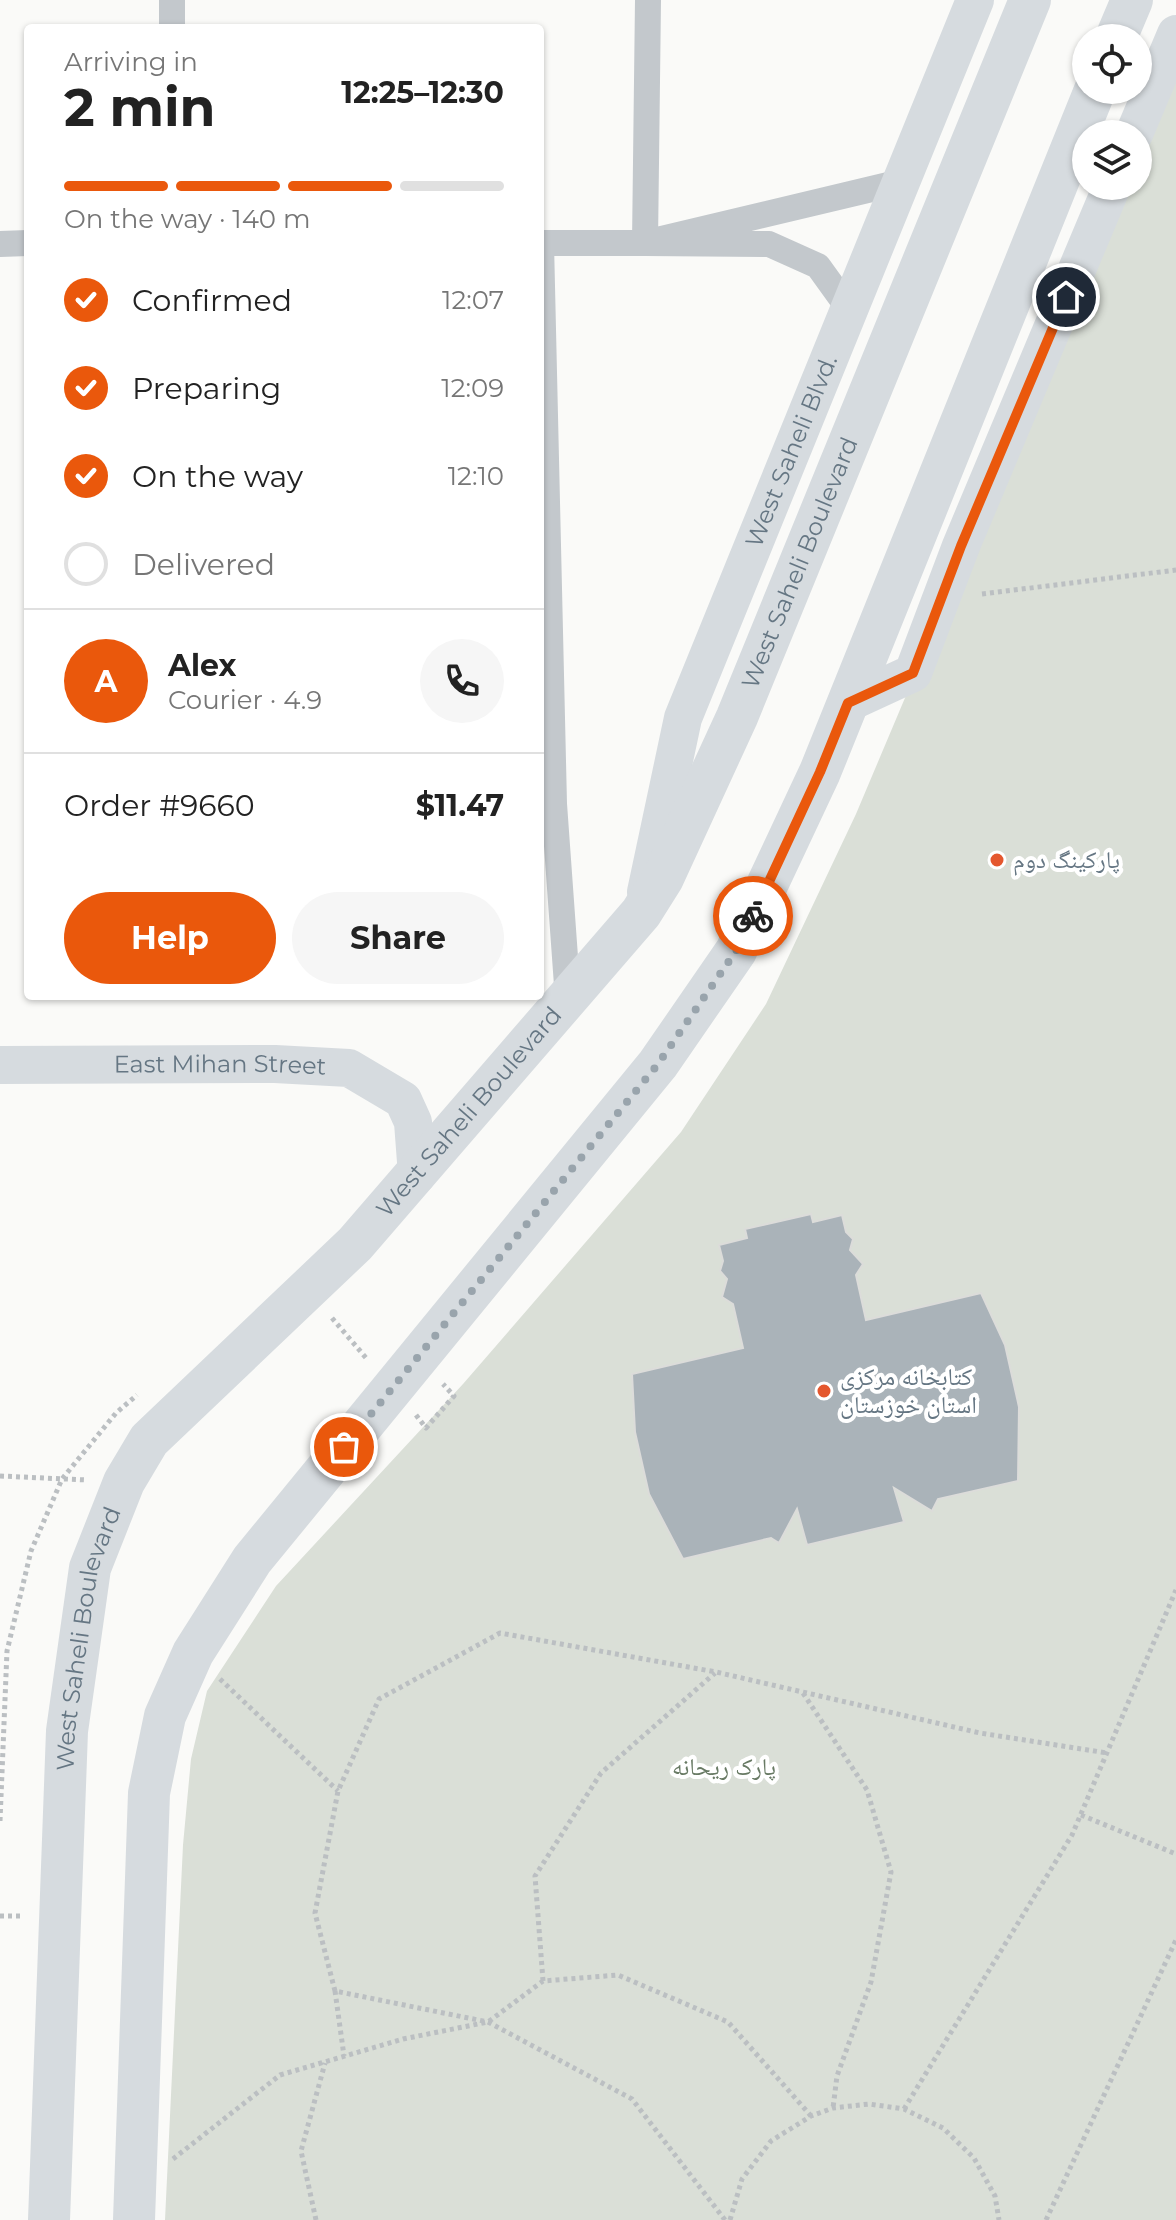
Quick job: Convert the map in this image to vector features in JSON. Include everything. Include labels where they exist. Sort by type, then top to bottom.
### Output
[{"type":"main road","name":"West Saheli Boulevard","points":[[46,2215],[67,1731],[90,1568],[124,1482],[149,1440],[355,1244],[417,1175],[641,913],[663,878],[737,717],[1030,0]]},
{"type":"main road","points":[[1122,24],[1132,0]]},
{"type":"main road","points":[[135,2204],[149,1793],[165,1716],[193,1653],[252,1560],[658,1064],[736,951],[820,772],[1089,104]]},
{"type":"street","points":[[172,0],[172,24]]},
{"type":"street","points":[[645,243],[648,0]]},
{"type":"street","name":"West Saheli Blvd.","points":[[641,913],[683,718],[975,0]]},
{"type":"street","points":[[1140,120],[1176,34]]},
{"type":"street","points":[[645,243],[901,182]]},
{"type":"street","points":[[848,703],[913,673],[961,546],[1106,200]]},
{"type":"street","points":[[0,244],[24,243]]},
{"type":"street","points":[[544,243],[769,244],[818,266],[849,309]]},
{"type":"street","points":[[544,403],[554,804],[568,999]]},
{"type":"street","name":"East Mihan Street","points":[[0,1065],[275,1064],[349,1068],[403,1100],[413,1122],[417,1175]]},
{"type":"path","points":[[941,598],[1176,570]]},
{"type":"path","points":[[331,1317],[368,1360]]},
{"type":"path","points":[[406,1404],[426,1428],[454,1396]]},
{"type":"path","points":[[0,1476],[124,1482]]},
{"type":"path","points":[[904,2109],[1072,1835],[1176,1590]]},
{"type":"path","points":[[344,2056],[335,1991],[315,1913],[338,1791],[379,1699],[500,1633],[716,1672],[980,1733],[1107,1753]]},
{"type":"path","points":[[193,1653],[338,1791]]},
{"type":"path","points":[[543,1981],[535,1876],[601,1773],[716,1672]]},
{"type":"path","points":[[802,1692],[867,1790],[891,1872],[871,1982],[837,2076],[833,2108]]},
{"type":"path","points":[[1081,1815],[1176,1854]]},
{"type":"path","points":[[1046,2220],[1176,1940]]},
{"type":"path","points":[[135,2204],[280,2075],[403,2039],[488,2022],[543,1981],[618,1975],[728,2022],[811,2116]]},
{"type":"path","points":[[335,1991],[488,2022],[632,2099],[727,2220]]},
{"type":"path","points":[[316,2220],[301,2151],[325,2062]]},
{"type":"path","points":[[727,2220],[742,2179],[771,2141],[811,2116],[833,2108],[869,2104],[904,2109],[943,2128],[974,2158],[995,2196],[999,2220]]},
{"type":"green space","name":"پارک ریحانه","points":[[1176,56],[1176,2220],[165,2220],[183,1845],[191,1759],[207,1691],[276,1586],[463,1384],[681,1132],[766,1004],[856,814],[1115,200],[1152,200],[1152,120],[1149,120]]},
{"type":"building","name":"کتابخانه مرکزی استان خوزستان","points":[[811,1214],[813,1222],[842,1215],[846,1232],[853,1239],[850,1250],[863,1264],[856,1275],[866,1320],[981,1293],[1005,1345],[1019,1407],[1018,1481],[938,1499],[932,1511],[894,1488],[904,1522],[807,1545],[797,1509],[779,1543],[771,1538],[683,1559],[649,1494],[635,1432],[632,1374],[743,1348],[733,1304],[722,1297],[727,1279],[720,1271],[723,1261],[719,1245],[747,1238],[745,1229]]},
{"type":"way so far","points":[[344,1447],[658,1064],[736,951],[753,916]]},
{"type":"place","name":"پارکینگ دوم","points":[[997,860]]},
{"type":"place","name":"کتابخانه مرکزی استان خوزستان","points":[[824,1391]]},
{"type":"route","points":[[753,916],[820,772],[848,703],[913,673],[961,546],[1066,297]]}]
